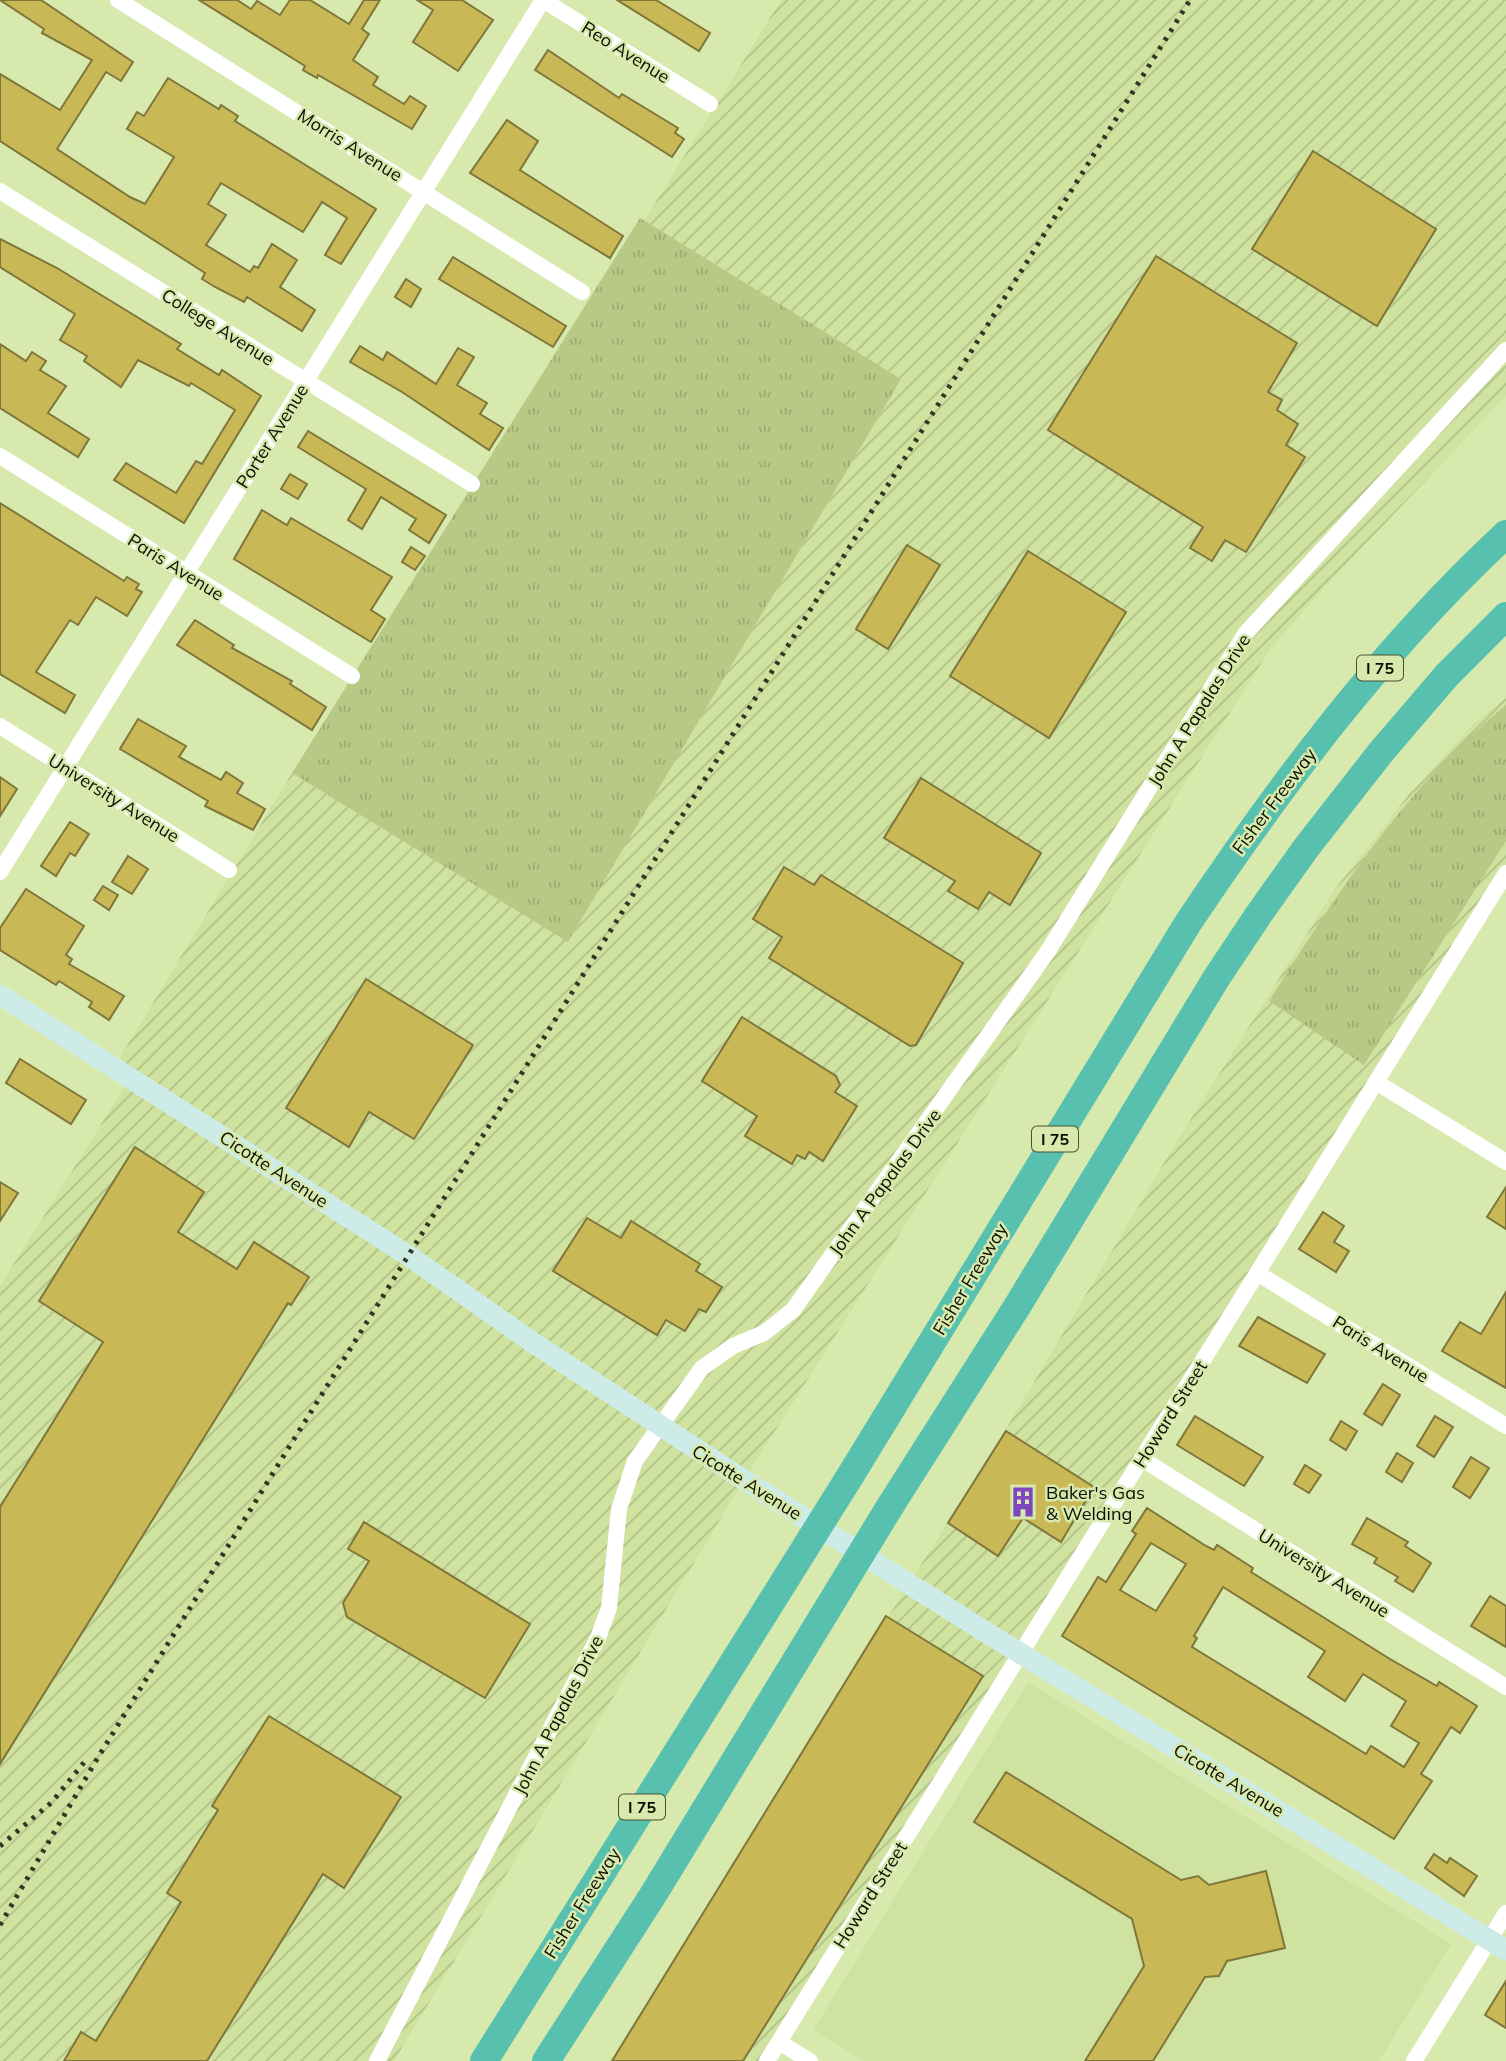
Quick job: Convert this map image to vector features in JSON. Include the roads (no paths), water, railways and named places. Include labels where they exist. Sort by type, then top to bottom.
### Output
[{"type":"highway","name":"Fisher Freeway","points":[[484,2061],[852,1473],[1209,892],[1286,783],[1339,716],[1400,644],[1506,534]]},
{"type":"highway","points":[[546,2061],[653,1895],[889,1508],[1018,1305],[1217,977],[1306,848],[1447,675],[1506,615]]},
{"type":"highway","points":[[1447,675],[1506,638]]},
{"type":"street","name":"Morris Avenue","points":[[118,0],[582,292]]},
{"type":"street","name":"Porter Avenue","points":[[0,872],[543,0]]},
{"type":"street","name":"Reo Avenue","points":[[543,0],[710,104]]},
{"type":"street","name":"College Avenue","points":[[0,191],[472,484]]},
{"type":"street","name":"John A Papalas Drive","points":[[377,2061],[598,1638],[609,1608],[623,1489],[635,1461],[702,1368],[733,1346],[764,1333],[793,1310],[1048,951],[1245,634],[1506,350]]},
{"type":"street","name":"Paris Avenue","points":[[0,456],[352,676]]},
{"type":"street","name":"University Avenue","points":[[0,726],[229,870]]},
{"type":"street","name":"Howard Street","points":[[767,2061],[1376,1082],[1501,894],[1506,873]]},
{"type":"street","name":"Cicotte Avenue","points":[[0,995],[409,1256],[758,1489],[1498,1945]]},
{"type":"street","points":[[1376,1082],[1506,1162]]},
{"type":"street","name":"Paris Avenue","points":[[1257,1273],[1506,1426]]},
{"type":"street","name":"University Avenue","points":[[1142,1459],[1506,1687]]},
{"type":"street","points":[[1414,2061],[1498,1945],[1506,1913]]},
{"type":"street","points":[[779,2042],[810,2061]]},
{"type":"railway","points":[[0,1925],[97,1759],[286,1452],[1190,0]]},
{"type":"railway","points":[[0,1846],[52,1802],[86,1760]]},
{"type":"place","name":"Baker's Gas & Welding","points":[[1023,1502]]}]
